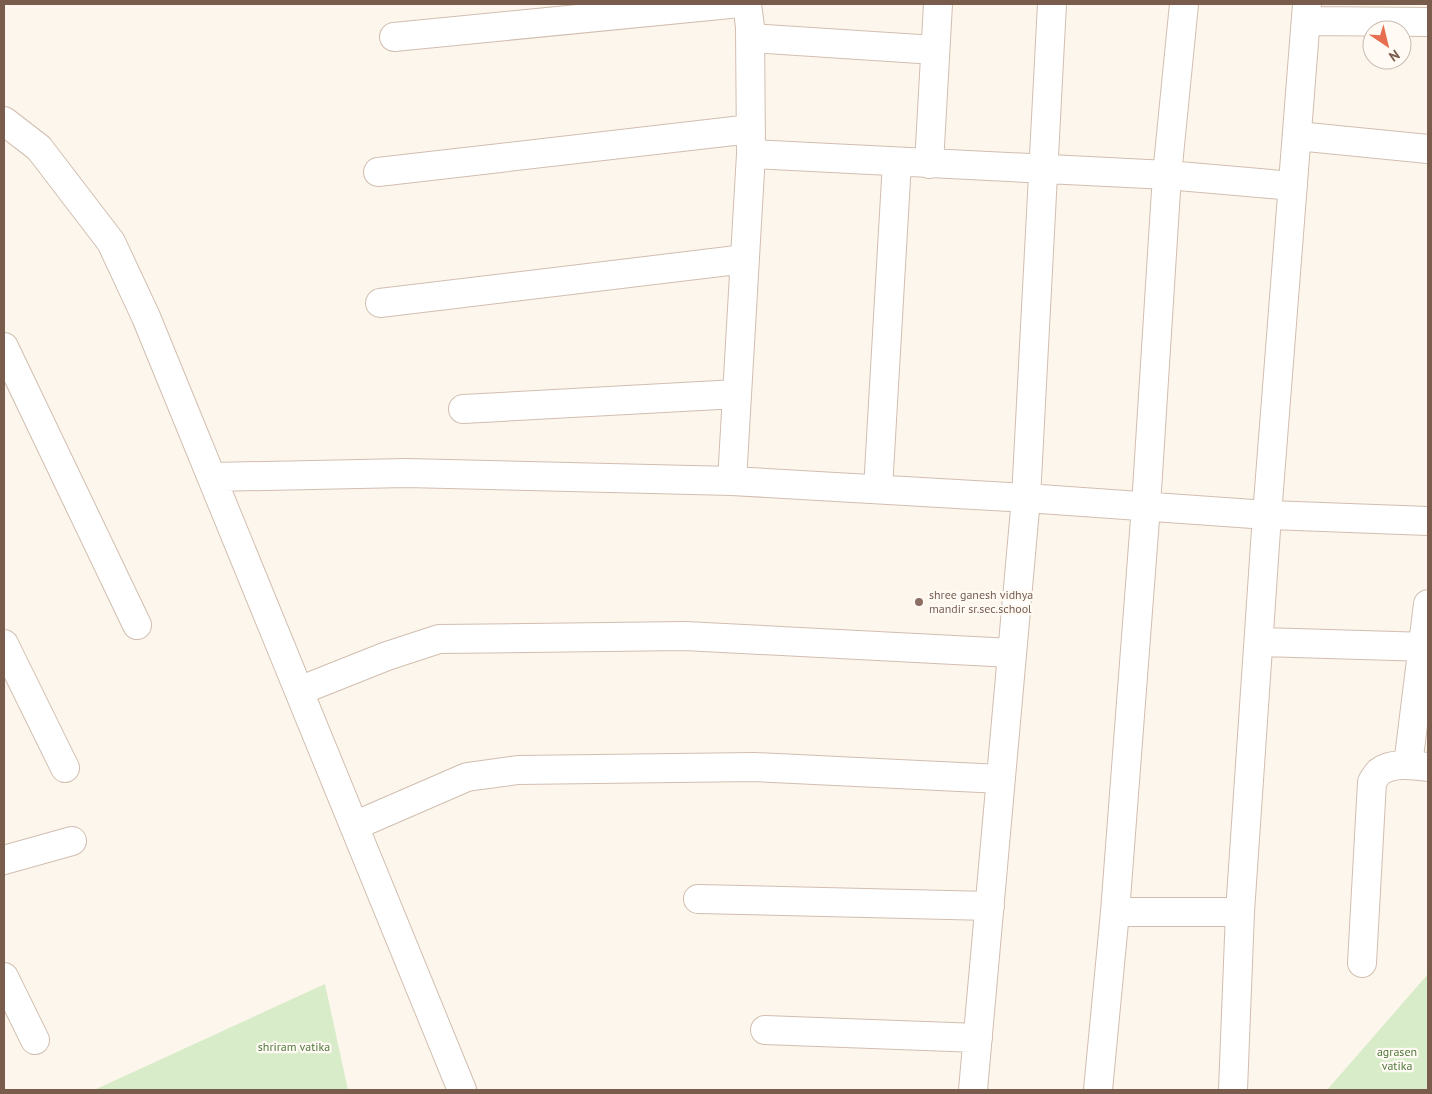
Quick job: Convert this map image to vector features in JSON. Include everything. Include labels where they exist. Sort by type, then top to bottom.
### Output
[{"type":"street","points":[[394,36],[730,4]]},
{"type":"street","points":[[732,481],[751,141],[750,38],[747,4]]},
{"type":"street","points":[[929,164],[938,4]]},
{"type":"street","points":[[973,1090],[1026,498],[1052,4]]},
{"type":"street","points":[[1098,1090],[1115,912],[1146,506],[1167,176],[1184,4]]},
{"type":"street","points":[[1233,1090],[1240,912],[1267,515],[1306,12],[1428,22]]},
{"type":"street","points":[[750,38],[935,50]]},
{"type":"street","points":[[4,121],[39,148],[111,242],[146,317],[462,1090]]},
{"type":"street","points":[[1297,136],[1428,149]]},
{"type":"street","points":[[378,172],[751,141],[897,162],[1167,176],[1293,186]]},
{"type":"street","points":[[878,489],[897,162]]},
{"type":"street","points":[[380,303],[745,259]]},
{"type":"street","points":[[4,347],[137,624]]},
{"type":"street","points":[[463,408],[737,394]]},
{"type":"street","points":[[212,477],[406,473],[732,481],[1026,498],[1267,515],[1428,521]]},
{"type":"street","points":[[1362,963],[1372,782],[1379,772],[1388,767],[1418,766],[1428,604]]},
{"type":"street","points":[[299,691],[387,656],[439,640],[685,636],[1012,653]]},
{"type":"street","points":[[1259,642],[1426,647]]},
{"type":"street","points":[[4,644],[65,768]]},
{"type":"street","points":[[354,826],[467,777],[518,770],[754,767],[1001,778]]},
{"type":"street","points":[[4,860],[72,841]]},
{"type":"street","points":[[698,899],[990,906]]},
{"type":"street","points":[[1115,912],[1240,912]]},
{"type":"street","points":[[4,977],[35,1040]]},
{"type":"street","points":[[765,1030],[978,1038]]},
{"type":"green space","name":"agrasen vatika","points":[[1428,974],[1428,1090],[1327,1090]]},
{"type":"green space","name":"shriram vatika","points":[[325,984],[348,1090],[94,1090]]},
{"type":"place","name":"shree ganesh vidhya mandir sr.sec.school","points":[[919,602]]}]
